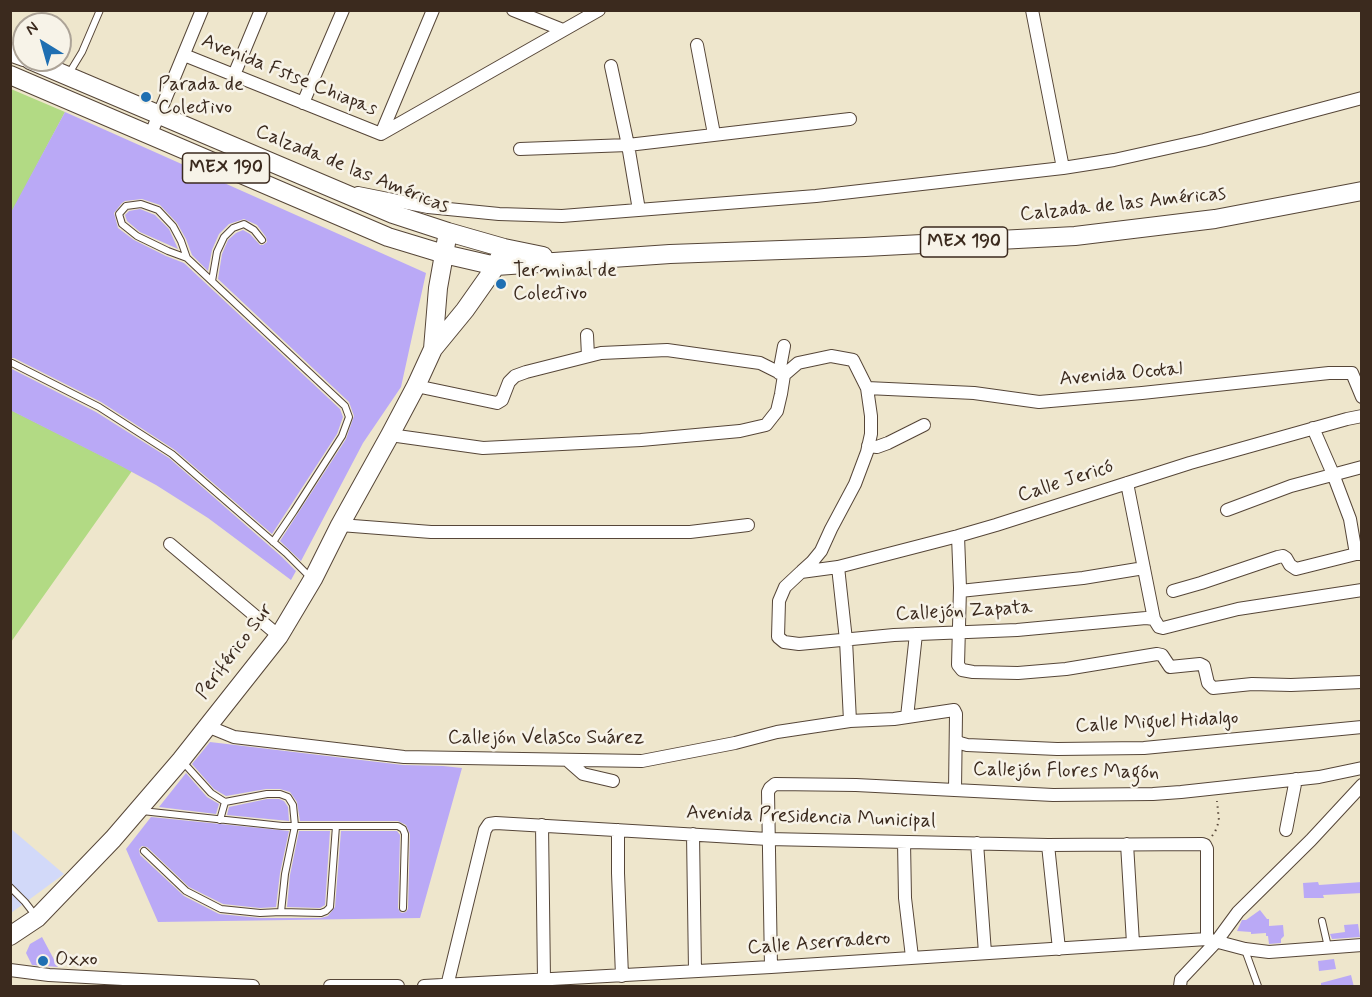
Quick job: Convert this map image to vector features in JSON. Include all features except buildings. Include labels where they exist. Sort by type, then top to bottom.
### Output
[{"type":"main road","name":"Calzada de las Américas","points":[[58,72],[393,214],[504,248],[563,261]]},
{"type":"main road","name":"Calzada de las Américas","points":[[10,75],[388,237],[444,254],[496,266],[670,254],[1075,236],[1215,219],[1362,191]]},
{"type":"main road","name":"Periférico Sur","points":[[433,349],[438,288],[448,232]]},
{"type":"main road","name":"Periférico Sur","points":[[10,936],[37,918],[113,839],[181,760],[279,636],[313,579],[416,386],[433,349],[465,310],[496,266],[504,248]]},
{"type":"street","points":[[150,135],[202,10]]},
{"type":"street","points":[[234,75],[261,10]]},
{"type":"street","points":[[303,103],[343,10]]},
{"type":"street","points":[[381,134],[433,10]]},
{"type":"street","points":[[513,10],[563,30]]},
{"type":"street","name":"Avenida Fstse Chiapas","points":[[184,55],[381,134],[599,10]]},
{"type":"street","points":[[1032,10],[1063,168]]},
{"type":"street","points":[[697,45],[714,134]]},
{"type":"street","points":[[611,66],[639,210]]},
{"type":"street","points":[[332,188],[428,207],[498,214],[562,216],[816,196],[1063,168],[1114,160],[1204,140],[1362,98]]},
{"type":"street","points":[[520,148],[628,145],[850,119]]},
{"type":"street","points":[[587,335],[588,356]]},
{"type":"street","points":[[390,435],[483,448],[641,440],[740,431],[766,425],[777,411],[781,394],[784,346]]},
{"type":"street","points":[[416,386],[497,403],[502,400],[509,382],[515,376],[601,353],[667,350],[760,363],[781,374]]},
{"type":"street","points":[[781,374],[798,363],[831,356],[853,360],[867,388],[871,416],[871,434],[855,484],[821,551],[801,572]]},
{"type":"street","name":"Avenida Ocotal","points":[[867,388],[974,393],[1038,402],[1329,373],[1352,373],[1362,397]]},
{"type":"street","name":"Calle Jericó","points":[[801,572],[838,567],[958,536],[1190,464],[1362,416]]},
{"type":"street","points":[[868,446],[877,447],[888,443],[924,425]]},
{"type":"street","points":[[1173,591],[1283,556],[1290,566],[1296,569],[1359,554],[1350,519],[1313,428]]},
{"type":"street","points":[[1227,510],[1291,486],[1362,467]]},
{"type":"street","points":[[1127,483],[1157,623]]},
{"type":"street","points":[[340,525],[431,532],[690,532],[748,525]]},
{"type":"street","points":[[958,536],[960,591],[958,665],[962,670],[1018,673],[1066,669],[1157,654],[1162,655],[1170,667],[1200,664],[1204,666],[1208,682],[1213,688],[1252,684],[1362,682]]},
{"type":"street","points":[[170,544],[279,636]]},
{"type":"street","points":[[838,567],[846,640],[850,721]]},
{"type":"street","points":[[960,591],[1083,578],[1144,568]]},
{"type":"street","name":"Callejón Zapata","points":[[801,572],[785,587],[779,601],[778,637],[784,642],[799,644],[916,634],[1017,630],[1146,618],[1163,628],[1238,609],[1362,590]]},
{"type":"street","points":[[907,717],[916,634]]},
{"type":"street","name":"Callejón Velasco Suárez","points":[[207,726],[234,737],[404,757],[642,761],[735,743],[777,732],[951,710],[956,714],[956,740]]},
{"type":"street","name":"Calle Miguel Hidalgo","points":[[956,740],[967,745],[1144,748],[1362,727]]},
{"type":"street","points":[[956,740],[956,790]]},
{"type":"street","points":[[567,760],[583,774],[614,782]]},
{"type":"street","name":"Callejón Flores Magón","points":[[768,839],[768,792],[775,784],[1053,795],[1153,794],[1319,777],[1362,768]]},
{"type":"street","points":[[1286,830],[1296,779]]},
{"type":"street","points":[[1179,984],[1211,940],[1304,848],[1362,785]]},
{"type":"street","name":"Avenida Presidencia Municipal","points":[[447,986],[485,831],[489,825],[496,823],[768,839],[1048,845],[1205,845]]},
{"type":"street","points":[[542,825],[544,980]]},
{"type":"street","points":[[618,830],[622,976]]},
{"type":"street","points":[[693,834],[695,971]]},
{"type":"street","points":[[768,839],[771,967]]},
{"type":"street","points":[[904,842],[905,898],[912,957]]},
{"type":"street","points":[[978,843],[985,953]]},
{"type":"street","points":[[1127,844],[1133,943]]},
{"type":"street","points":[[1048,845],[1059,949]]},
{"type":"street","points":[[1205,845],[1211,940]]},
{"type":"street","name":"Calle Aserradero","points":[[424,987],[516,984],[544,980],[1133,943],[1211,940],[1245,949],[1269,952],[1362,945]]},
{"type":"street","points":[[10,970],[49,975],[75,982],[253,987]]},
{"type":"street","points":[[330,987],[398,987]]},
{"type":"lane","points":[[68,76],[82,52],[100,10]]},
{"type":"lane","points":[[187,258],[172,226],[158,210],[141,204],[126,206],[119,214],[122,224],[137,236],[187,258],[345,406],[349,417],[342,436],[273,542]]},
{"type":"lane","points":[[212,281],[217,252],[224,237],[233,228],[244,224],[254,230],[262,240]]},
{"type":"lane","points":[[12,363],[99,407],[172,454],[313,579]]},
{"type":"lane","points":[[181,760],[211,793],[225,802],[267,794],[280,794],[288,797],[293,805],[295,826],[280,912]]},
{"type":"lane","points":[[219,820],[225,802]]},
{"type":"lane","points":[[138,810],[295,826],[398,826],[405,834],[403,908]]},
{"type":"lane","points":[[144,851],[186,891],[221,909],[260,913],[321,913],[330,907],[336,826]]},
{"type":"lane","points":[[10,887],[37,918]]},
{"type":"lane","points":[[1322,921],[1328,948]]},
{"type":"lane","points":[[1245,949],[1258,987]]},
{"type":"path","points":[[1205,845],[1215,832],[1219,821],[1216,788]]},
{"type":"shaded area","points":[[10,828],[64,874],[11,913],[10,913]]},
{"type":"green space","points":[[11,89],[65,112],[11,214]]},
{"type":"green space","points":[[11,410],[132,471],[11,642]]},
{"type":"place","name":"Parada de Colectivo","points":[[146,97]]},
{"type":"place","name":"Terminal de Colectivo","points":[[501,284]]},
{"type":"place","name":"Oxxo","points":[[43,961]]}]
